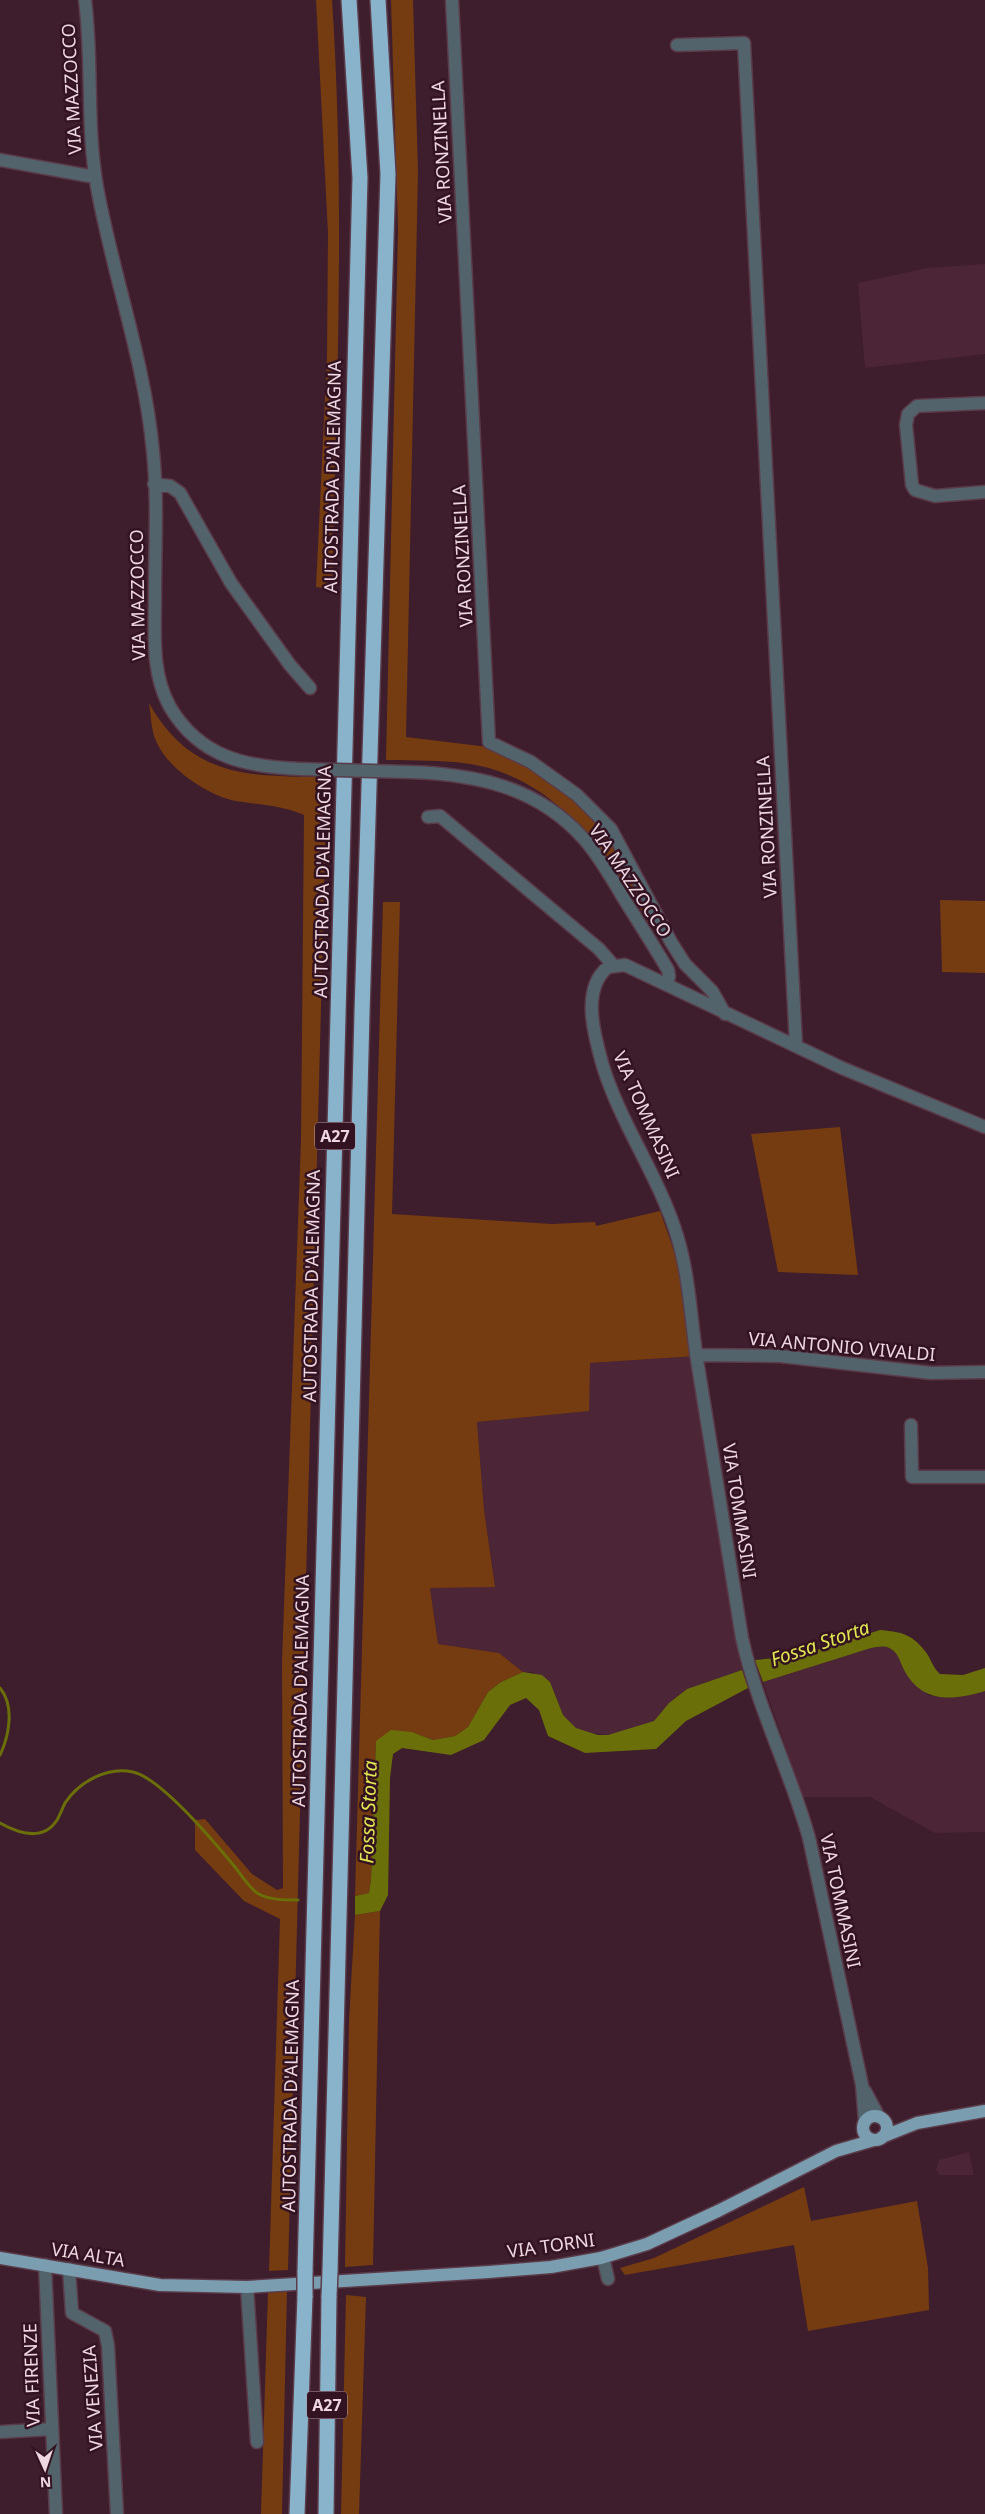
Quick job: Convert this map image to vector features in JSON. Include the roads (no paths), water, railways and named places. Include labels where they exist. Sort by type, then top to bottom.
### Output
[{"type":"highway","name":"AUTOSTRADA D'ALEMAGNA","points":[[297,2514],[305,2296],[360,178],[349,0]]},
{"type":"highway","name":"A27","points":[[326,2514],[329,2296],[362,1013],[388,174],[378,0]]},
{"type":"main road","name":"VIA TORNI","points":[[171,2286],[247,2287],[498,2271],[551,2266],[603,2257],[647,2244],[718,2212],[836,2151],[878,2138],[916,2123],[985,2111]]},
{"type":"main road","name":"VIA TORNI","points":[[836,2151],[870,2117],[916,2123]]},
{"type":"main road","points":[[864,2125],[867,2137],[878,2138],[887,2128],[882,2119]]},
{"type":"main road","name":"VIA ALTA","points":[[0,2258],[171,2286]]},
{"type":"street","name":"VIA MAZZOCCO","points":[[85,0],[95,176],[147,410],[153,454],[155,650],[158,678],[168,702],[181,722],[193,735],[226,757],[250,765],[301,769],[460,775],[497,783],[532,798],[566,821],[586,841],[606,869],[668,970],[667,985]]},
{"type":"street","name":"VIA RONZINELLA","points":[[452,0],[489,742],[531,762],[577,795],[610,829],[671,942],[685,964],[712,991],[725,1014]]},
{"type":"street","name":"VIA RONZINELLA","points":[[677,44],[744,43],[796,1046]]},
{"type":"street","name":"VIA MAZZOCCO","points":[[0,160],[95,176]]},
{"type":"street","points":[[985,403],[917,406],[908,414],[906,425],[912,485],[915,490],[935,496],[985,492]]},
{"type":"street","points":[[154,484],[170,486],[180,493],[232,583],[290,665],[310,688]]},
{"type":"street","points":[[428,817],[440,816],[619,965],[667,985],[842,1068],[985,1127]]},
{"type":"street","name":"VIA TOMMASINI","points":[[619,965],[602,972],[592,995],[593,1027],[596,1042],[607,1078],[665,1201],[678,1240],[687,1280],[696,1355],[749,1672],[798,1800],[809,1838],[862,2085],[864,2125]]},
{"type":"street","name":"VIA ANTONIO VIVALDI","points":[[696,1355],[780,1356],[931,1373],[985,1372]]},
{"type":"street","points":[[911,1425],[912,1477],[985,1477]]},
{"type":"street","name":"VIA TOMMASINI","points":[[862,2085],[882,2119]]},
{"type":"street","points":[[603,2257],[608,2279]]},
{"type":"street","name":"VIA FIRENZE","points":[[45,2265],[56,2514]]},
{"type":"street","name":"VIA VENEZIA","points":[[69,2269],[72,2313],[105,2331],[108,2346],[117,2514]]},
{"type":"street","points":[[247,2287],[257,2442]]},
{"type":"street","points":[[0,2432],[52,2429]]},
{"type":"waterway","name":"Fossa Storta","points":[[0,1688],[5,1695],[9,1712],[8,1730],[0,1755]]},
{"type":"waterway","name":"Fossa Storta","points":[[0,1823],[30,1834],[45,1831],[57,1820],[71,1795],[86,1782],[94,1777],[113,1771],[133,1772],[145,1777],[173,1799],[202,1828],[257,1893],[282,1900],[298,1900]]}]
